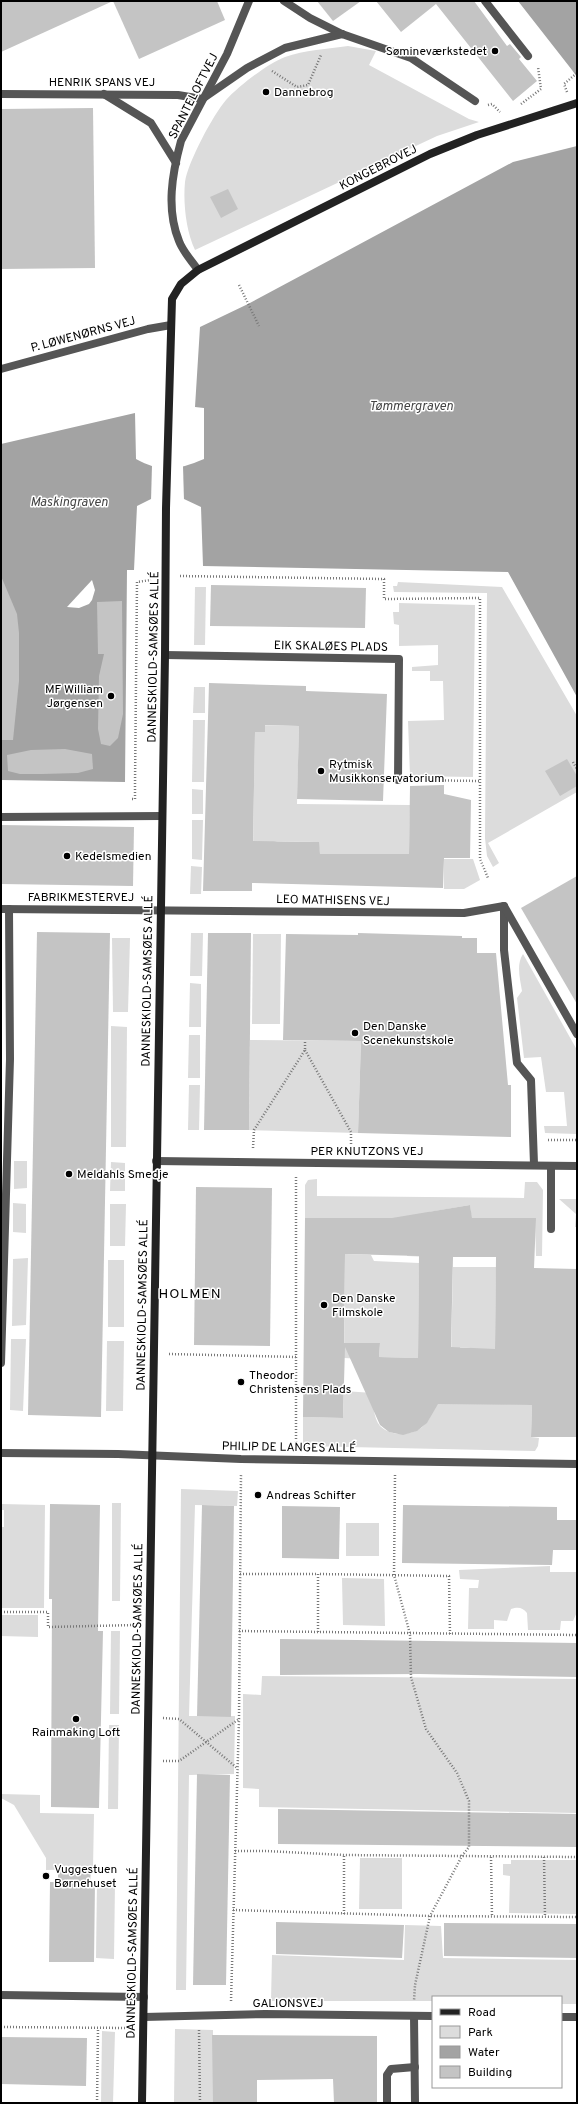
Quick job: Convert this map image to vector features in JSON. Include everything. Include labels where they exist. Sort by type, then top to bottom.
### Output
[{"type":"street","name":"SPANTELOFTVEJ","points":[[198,270],[180,243],[174,226],[171,203],[176,163],[181,141],[227,54],[249,1]]},
{"type":"street","points":[[284,1],[310,18],[342,34],[411,58],[475,101]]},
{"type":"street","points":[[485,1],[528,56]]},
{"type":"street","points":[[202,99],[258,62],[285,48],[342,34]]},
{"type":"street","name":"HENRIK SPANS VEJ","points":[[1,94],[178,95],[202,99]]},
{"type":"street","points":[[104,94],[151,123],[176,163]]},
{"type":"street","name":"KONGEBROVEJ","points":[[198,270],[430,154],[477,135],[577,103]]},
{"type":"street","points":[[171,326],[172,299],[181,284],[198,270]]},
{"type":"street","name":"P. LØWENØRNS VEJ","points":[[1,369],[148,328],[171,326]]},
{"type":"street","name":"DANNESKIOLD-SAMSØES ALLÉ","points":[[142,2103],[146,1761],[165,656],[166,508],[171,326]]},
{"type":"street","name":"EIK SKALØES PLADS","points":[[165,656],[399,660],[398,780]]},
{"type":"street","points":[[1,816],[162,816]]},
{"type":"street","points":[[504,906],[577,1034]]},
{"type":"street","points":[[504,906],[504,950],[517,1063],[531,1080],[534,1164]]},
{"type":"street","name":"LEO MATHISENS VEJ","points":[[160,910],[464,913],[504,906]]},
{"type":"street","points":[[1,1363],[10,1059],[5,909]]},
{"type":"street","name":"FABRIKMESTERVEJ","points":[[5,909],[160,910]]},
{"type":"street","name":"PER KNUTZONS VEJ","points":[[156,1161],[351,1164],[534,1164],[551,1166],[577,1166]]},
{"type":"street","points":[[551,1166],[551,1229]]},
{"type":"street","name":"PHILIP DE LANGES ALLÉ","points":[[1,1453],[152,1455],[241,1459],[577,1464]]},
{"type":"street","points":[[1,1995],[144,1997]]},
{"type":"street","name":"GALIONSVEJ","points":[[144,2017],[230,2015],[432,2016]]},
{"type":"street","points":[[414,2016],[415,2103]]},
{"type":"street","points":[[562,2017],[577,2017]]},
{"type":"street","points":[[387,2103],[387,2075],[391,2069],[415,2067]]},
{"type":"path","points":[[258,62],[297,87],[308,86],[328,38]]},
{"type":"path","points":[[514,108],[541,89],[538,68],[528,56]]},
{"type":"path","points":[[564,84],[577,73]]},
{"type":"path","points":[[475,101],[481,107],[492,104],[500,112],[507,110]]},
{"type":"path","points":[[239,286],[259,326]]},
{"type":"path","points":[[180,576],[187,576]]},
{"type":"path","points":[[127,800],[135,799],[137,582],[148,581]]},
{"type":"path","points":[[573,762],[577,769]]},
{"type":"path","points":[[398,780],[479,781]]},
{"type":"path","points":[[305,1040],[305,1050],[350,1132],[351,1164]]},
{"type":"path","points":[[253,1162],[254,1130],[305,1050]]},
{"type":"path","points":[[534,1140],[577,1140]]},
{"type":"path","points":[[296,1163],[296,1460]]},
{"type":"path","points":[[154,1354],[297,1357]]},
{"type":"path","points":[[230,2015],[239,1719],[241,1459]]},
{"type":"path","points":[[395,1461],[394,1575],[410,1634],[411,1677],[426,1729],[457,1773],[469,1801],[469,1847],[462,1856],[430,1916],[415,1985],[414,2016]]},
{"type":"path","points":[[240,1574],[449,1576],[450,1634]]},
{"type":"path","points":[[318,1574],[318,1632]]},
{"type":"path","points":[[1,1612],[48,1612],[48,1627],[149,1624]]},
{"type":"path","points":[[239,1631],[577,1635]]},
{"type":"path","points":[[147,1717],[179,1719],[237,1768]]},
{"type":"path","points":[[146,1761],[179,1761],[239,1719]]},
{"type":"path","points":[[235,1851],[344,1855],[577,1857]]},
{"type":"path","points":[[344,1855],[344,1914]]},
{"type":"path","points":[[491,1857],[492,1917]]},
{"type":"path","points":[[544,1857],[545,1917]]},
{"type":"path","points":[[233,1910],[430,1916],[577,1917]]},
{"type":"path","points":[[199,2016],[200,2103]]},
{"type":"path","points":[[1,2027],[143,2028]]},
{"type":"path","points":[[96,2103],[98,2028]]},
{"type":"green space","points":[[348,46],[376,51],[369,65],[469,119],[479,122],[437,136],[195,250],[189,234],[186,217],[184,199],[185,182],[196,151],[208,127],[226,100],[246,82],[278,60],[300,53]]},
{"type":"green space","points":[[398,582],[502,587],[577,716],[577,792],[488,843],[499,863],[493,867],[487,856],[485,838],[487,593],[394,592],[393,586],[397,586]]},
{"type":"green space","points":[[195,587],[206,587],[205,645],[194,645]]},
{"type":"green space","points":[[399,603],[475,605],[473,777],[410,776],[408,721],[444,720],[443,681],[430,681],[430,671],[412,671],[412,667],[438,665],[438,645],[399,646],[399,625],[394,624],[393,612],[399,612]]},
{"type":"green space","points":[[194,687],[205,687],[205,713],[193,713]]},
{"type":"green space","points":[[193,720],[205,720],[204,782],[192,782]]},
{"type":"green space","points":[[255,725],[299,726],[297,804],[410,805],[409,854],[320,854],[318,842],[277,841],[253,849]]},
{"type":"green space","points":[[192,789],[203,790],[203,814],[192,814]]},
{"type":"green space","points":[[192,820],[203,820],[202,860],[192,859]]},
{"type":"green space","points":[[444,859],[473,859],[480,880],[464,889],[444,889]]},
{"type":"green space","points":[[191,866],[202,867],[201,894],[190,894]]},
{"type":"green space","points":[[191,933],[203,933],[202,976],[190,976]]},
{"type":"green space","points":[[253,934],[281,934],[280,1024],[252,1024]]},
{"type":"green space","points":[[112,938],[130,938],[128,1012],[113,1012]]},
{"type":"green space","points":[[523,954],[577,1050],[577,1134],[545,1133],[544,1126],[567,1126],[564,1092],[546,1092],[541,1057],[524,1058],[517,998],[522,991],[519,967]]},
{"type":"green space","points":[[190,983],[201,984],[201,1027],[189,1027]]},
{"type":"green space","points":[[111,1026],[127,1027],[126,1147],[111,1147]]},
{"type":"green space","points":[[189,1035],[200,1035],[200,1078],[188,1078]]},
{"type":"green space","points":[[250,1040],[361,1041],[358,1133],[249,1130]]},
{"type":"green space","points":[[189,1085],[200,1085],[199,1130],[188,1130]]},
{"type":"green space","points":[[14,1161],[27,1161],[27,1188],[14,1189]]},
{"type":"green space","points":[[111,1162],[125,1163],[125,1191],[110,1191]]},
{"type":"green space","points":[[317,1179],[317,1196],[524,1198],[525,1182],[537,1182],[543,1190],[542,1256],[536,1256],[535,1218],[497,1218],[476,1257],[470,1205],[429,1212],[429,1257],[407,1256],[408,1218],[305,1218],[305,1185],[308,1180]]},
{"type":"green space","points":[[559,1199],[577,1199],[577,1227],[575,1227],[576,1214]]},
{"type":"green space","points":[[13,1203],[26,1204],[26,1233],[13,1232]]},
{"type":"green space","points":[[110,1204],[126,1204],[125,1246],[110,1246]]},
{"type":"green space","points":[[345,1254],[371,1255],[374,1261],[419,1263],[418,1358],[379,1357],[380,1343],[363,1359],[344,1358]]},
{"type":"green space","points":[[28,1258],[26,1325],[12,1326],[13,1259]]},
{"type":"green space","points":[[108,1260],[124,1260],[124,1327],[108,1327]]},
{"type":"green space","points":[[453,1267],[496,1267],[495,1359],[471,1358],[471,1348],[460,1347],[459,1358],[451,1358]]},
{"type":"green space","points":[[11,1339],[26,1339],[23,1411],[10,1410]]},
{"type":"green space","points":[[107,1341],[124,1341],[123,1411],[106,1411]]},
{"type":"green space","points":[[344,1391],[373,1393],[374,1410],[380,1426],[385,1430],[398,1434],[411,1433],[423,1427],[430,1418],[436,1402],[532,1405],[531,1437],[539,1438],[538,1446],[535,1451],[303,1446],[303,1417],[343,1418]]},
{"type":"green space","points":[[181,1489],[238,1491],[237,1506],[195,1505],[189,1716],[235,1716],[234,1774],[189,1775],[186,1990],[176,1990]]},
{"type":"green space","points":[[112,1503],[121,1503],[120,1601],[112,1601]]},
{"type":"green space","points":[[1,1504],[45,1505],[44,1608],[1,1608],[1,1527],[4,1527],[4,1510],[1,1510]]},
{"type":"green space","points":[[346,1523],[379,1523],[379,1556],[346,1556]]},
{"type":"green space","points":[[550,1566],[550,1572],[577,1572],[577,1612],[573,1621],[561,1621],[560,1630],[528,1630],[527,1613],[520,1608],[516,1608],[511,1609],[507,1621],[494,1620],[494,1629],[468,1629],[469,1588],[478,1588],[479,1580],[460,1579],[459,1570]]},
{"type":"green space","points":[[342,1578],[384,1579],[385,1626],[343,1625]]},
{"type":"green space","points":[[1,1615],[38,1615],[38,1637],[1,1636]]},
{"type":"green space","points":[[111,1631],[120,1631],[119,1714],[110,1714]]},
{"type":"green space","points":[[262,1676],[577,1679],[577,1813],[259,1807],[259,1789],[243,1788],[243,1694],[261,1695]]},
{"type":"green space","points":[[109,1725],[119,1725],[118,1809],[108,1809]]},
{"type":"green space","points":[[1,1794],[40,1795],[40,1813],[94,1814],[93,1869],[46,1870],[46,1858],[14,1805],[1,1798]]},
{"type":"green space","points":[[360,1858],[402,1858],[402,1909],[359,1909]]},
{"type":"green space","points":[[511,1860],[577,1860],[577,1914],[509,1913],[510,1876],[503,1875],[503,1864],[511,1864]]},
{"type":"green space","points":[[97,1881],[115,1882],[114,1959],[96,1958]]},
{"type":"green space","points":[[405,1925],[441,1926],[443,1958],[577,1960],[577,2004],[562,2004],[562,1996],[432,1996],[432,2001],[271,2001],[272,1955],[404,1960]]},
{"type":"green space","points":[[175,2029],[213,2030],[213,2103],[174,2103]]},
{"type":"green space","points":[[102,2031],[115,2032],[113,2103],[101,2103]]},
{"type":"water","points":[[518,1],[577,1],[577,77],[572,70]]},
{"type":"water","name":"Tømmergraven","points":[[577,146],[577,697],[508,572],[203,566],[201,507],[184,499],[151,499],[137,506],[134,570],[127,570],[125,782],[1,780],[1,444],[135,413],[136,459],[162,468],[178,468],[204,459],[204,408],[195,407],[200,327],[248,304],[513,162]]},
{"type":"pier","points":[[152,465],[183,466],[184,501],[151,501]]},
{"type":"pier","points":[[92,580],[95,590],[89,604],[79,608],[67,607]]},
{"type":"building","points":[[1,1],[113,1],[1,52]]},
{"type":"building","points":[[113,1],[217,1],[225,20],[139,59]]},
{"type":"building","points":[[317,1],[361,1],[333,21]]},
{"type":"building","name":"Sømineværkstedet","points":[[376,1],[474,1],[507,46],[510,44],[521,57],[519,59],[537,81],[513,101],[436,4],[401,32]]},
{"type":"building","points":[[93,108],[95,268],[1,269],[1,109]]},
{"type":"building","points":[[228,189],[238,209],[221,218],[210,197]]},
{"type":"building","points":[[1,576],[17,614],[19,633],[19,681],[13,740],[1,740]]},
{"type":"building","points":[[211,585],[366,588],[365,628],[210,626]]},
{"type":"building","points":[[122,601],[123,714],[118,738],[110,746],[101,744],[98,729],[99,676],[104,654],[98,654],[97,602]]},
{"type":"building","points":[[209,683],[306,686],[306,691],[387,694],[383,801],[297,799],[299,726],[265,725],[265,732],[255,732],[253,841],[319,842],[320,854],[409,854],[410,786],[444,785],[444,794],[471,800],[470,858],[444,858],[443,888],[252,883],[252,891],[203,891]]},
{"type":"building","points":[[65,749],[92,754],[93,769],[78,773],[42,774],[20,774],[8,771],[7,755],[31,750]]},
{"type":"building","points":[[567,759],[577,776],[577,786],[560,796],[545,771]]},
{"type":"building","name":"Kedelsmedien","points":[[1,825],[134,827],[133,886],[1,884]]},
{"type":"building","points":[[577,876],[577,1004],[521,908]]},
{"type":"building","name":"Meldahls Smedje","points":[[37,932],[110,933],[101,1417],[28,1415]]},
{"type":"building","points":[[208,933],[251,933],[249,1130],[204,1130]]},
{"type":"building","name":"Den Danske Scenekunstskole","points":[[358,933],[462,936],[462,938],[477,938],[477,953],[496,953],[508,1085],[511,1085],[511,1137],[358,1133],[361,1041],[283,1040],[286,934],[358,935]]},
{"type":"building","points":[[196,1187],[272,1188],[270,1346],[194,1345]]},
{"type":"building","name":"Den Danske Filmskole","points":[[470,1205],[472,1218],[536,1218],[534,1268],[577,1269],[577,1437],[531,1437],[532,1405],[438,1404],[427,1423],[417,1431],[403,1435],[389,1432],[380,1425],[345,1347],[343,1418],[303,1417],[305,1218],[392,1218]],"holes":[[[345,1254],[419,1256],[418,1358],[379,1357],[380,1343],[344,1343]],[[453,1257],[496,1257],[495,1349],[451,1347]]]},
{"type":"building","points":[[50,1504],[100,1505],[98,1631],[103,1631],[99,1808],[51,1807],[52,1599],[49,1599]]},
{"type":"building","points":[[202,1505],[234,1506],[231,1717],[197,1716]]},
{"type":"building","points":[[403,1505],[557,1507],[557,1520],[577,1520],[577,1550],[553,1550],[552,1565],[402,1563]]},
{"type":"building","points":[[282,1506],[340,1507],[339,1559],[282,1558]]},
{"type":"building","points":[[280,1639],[577,1643],[577,1677],[419,1674],[280,1675]]},
{"type":"building","points":[[197,1774],[230,1775],[226,1985],[193,1985]]},
{"type":"building","points":[[278,1809],[577,1814],[577,1847],[278,1844]]},
{"type":"building","points":[[58,1870],[91,1870],[90,1882],[95,1882],[94,1962],[49,1962],[50,1882],[58,1882]]},
{"type":"building","points":[[276,1922],[404,1925],[402,1958],[276,1954]]},
{"type":"building","points":[[444,1923],[577,1924],[577,1958],[444,1956]]},
{"type":"building","points":[[212,2035],[377,2036],[377,2103],[334,2103],[333,2079],[257,2080],[257,2103],[213,2103]]},
{"type":"building","points":[[1,2037],[87,2038],[86,2086],[1,2084]]},
{"type":"place","name":"Sømineværkstedet","points":[[495,51]]},
{"type":"place","name":"Dannebrog","points":[[266,92]]},
{"type":"place","name":"MF William Jørgensen","points":[[111,696]]},
{"type":"place","name":"Rytmisk Musikkonservatorium","points":[[321,771]]},
{"type":"place","name":"Kedelsmedien","points":[[67,856]]},
{"type":"place","name":"Den Danske Scenekunstskole","points":[[355,1033]]},
{"type":"place","name":"Meldahls Smedje","points":[[69,1174]]},
{"type":"place","name":"Den Danske Filmskole","points":[[324,1305]]},
{"type":"place","name":"Theodor Christensens Plads","points":[[241,1382]]},
{"type":"place","name":"Andreas Schifter","points":[[258,1495]]},
{"type":"place","name":"Rainmaking Loft","points":[[76,1719]]},
{"type":"place","name":"Vuggestuen Børnehuset","points":[[46,1876]]},
{"type":"district","name":"HOLMEN","points":[[190,1293]]},
{"type":"water label","name":"Maskingraven","points":[[69,501]]}]
